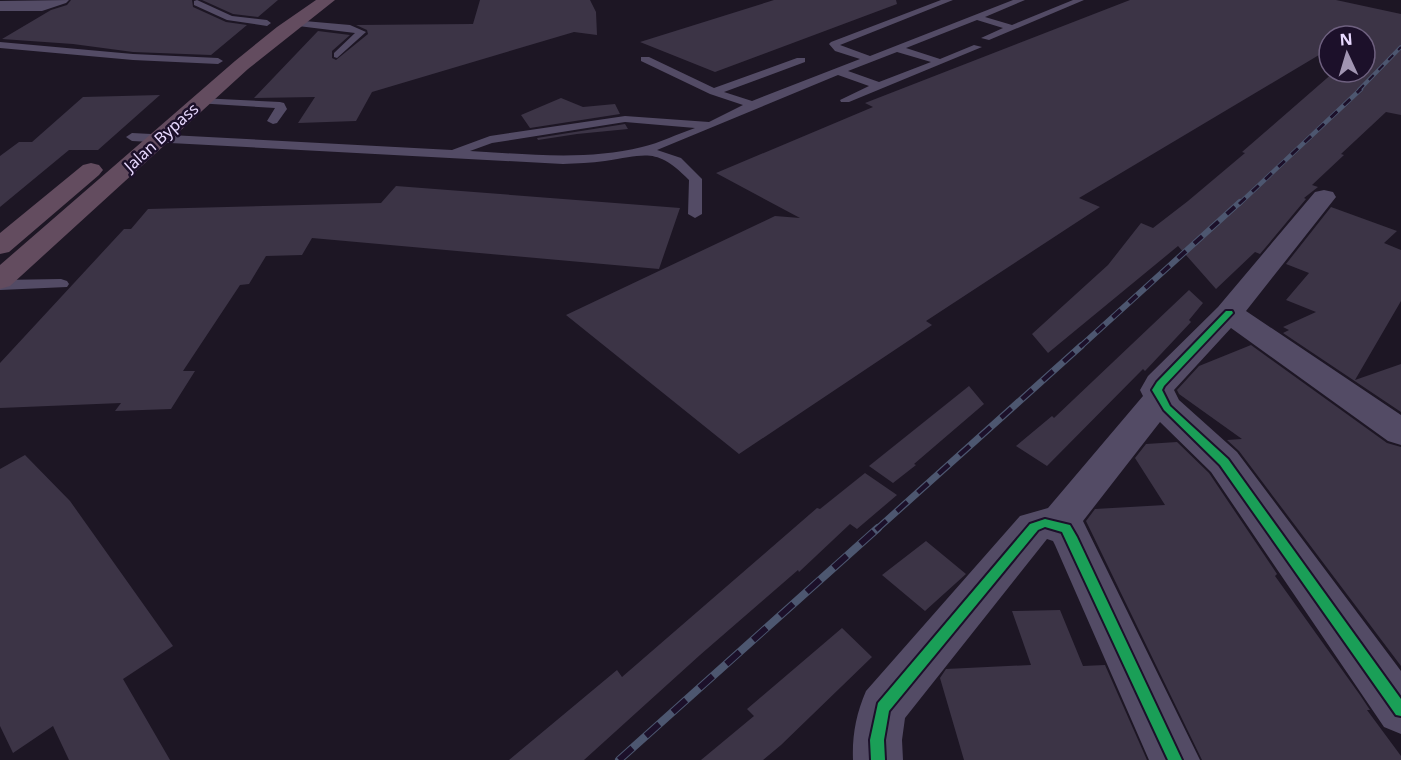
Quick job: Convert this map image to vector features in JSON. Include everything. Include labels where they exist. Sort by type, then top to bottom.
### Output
[{"type":"highway","name":"Jalan Bypass","points":[[0,246],[160,113],[218,61],[301,0]]},
{"type":"highway","name":"Jalan Bypass","points":[[0,280],[200,101],[293,23],[327,0]]},
{"type":"street","points":[[0,6],[42,6],[62,0]]},
{"type":"street","points":[[1324,197],[1229,313],[1160,384],[1157,390],[1167,408],[1224,462],[1401,710]]},
{"type":"street","points":[[1229,313],[1401,432]]},
{"type":"street","points":[[1057,525],[1160,398]]},
{"type":"street","points":[[878,760],[877,740],[883,708],[1034,527],[1045,523],[1065,528],[1073,540],[1175,760]]},
{"type":"lane","points":[[870,59],[834,46],[949,0]]},
{"type":"lane","points":[[132,136],[563,160],[603,158],[646,150],[712,125],[752,105],[1020,0]]},
{"type":"lane","points":[[986,38],[1080,0]]},
{"type":"lane","points":[[197,3],[230,18],[267,23]]},
{"type":"lane","points":[[937,4],[1012,28]]},
{"type":"lane","points":[[912,14],[954,26]]},
{"type":"lane","points":[[293,23],[350,28],[361,32],[337,55]]},
{"type":"lane","points":[[886,24],[926,37]]},
{"type":"lane","points":[[861,34],[940,62]]},
{"type":"lane","points":[[0,45],[133,57],[218,61]]},
{"type":"lane","points":[[845,100],[977,47]]},
{"type":"lane","points":[[645,59],[714,92],[752,105]]},
{"type":"lane","points":[[714,92],[801,60]]},
{"type":"lane","points":[[837,71],[879,86]]},
{"type":"lane","points":[[200,101],[280,105],[281,109],[273,121]]},
{"type":"lane","points":[[452,154],[490,140],[625,119],[712,125]]},
{"type":"lane","points":[[646,150],[677,161],[696,179],[695,214]]},
{"type":"lane","points":[[0,285],[61,284]]},
{"type":"building","points":[[71,0],[192,0],[193,7],[226,22],[247,25],[211,55],[133,52],[73,44],[2,39],[51,10],[67,5]]},
{"type":"building","points":[[202,0],[278,0],[258,17],[233,14]]},
{"type":"building","points":[[480,0],[590,0],[596,12],[597,35],[574,32],[372,92],[356,121],[298,123],[315,97],[254,98],[318,31],[350,35],[332,51],[332,58],[336,60],[368,34],[367,30],[356,25],[473,24]]},
{"type":"building","points":[[774,0],[896,0],[897,4],[715,72],[640,42]]},
{"type":"building","points":[[1130,0],[1336,0],[1401,14],[1401,115],[1386,112],[1341,154],[1344,155],[1312,185],[1318,187],[1304,198],[1306,199],[1260,254],[1255,252],[1216,289],[1178,246],[1048,353],[1032,334],[1108,265],[1141,223],[1153,228],[1188,201],[1245,153],[1242,152],[1320,84],[1377,84],[1377,24],[1317,24],[1317,56],[1079,198],[1100,207],[926,321],[932,325],[739,454],[566,315],[775,216],[800,218],[716,173],[873,107],[865,103]]},
{"type":"building","points":[[160,95],[98,150],[69,150],[0,207],[0,156],[19,142],[32,142],[83,97]]},
{"type":"building","points":[[561,98],[583,107],[615,104],[620,114],[530,128],[521,115]]},
{"type":"building","points":[[625,124],[628,129],[538,140],[537,138]]},
{"type":"building","points":[[396,186],[680,208],[659,269],[312,238],[302,255],[266,256],[249,284],[240,285],[183,371],[195,371],[171,409],[115,411],[121,403],[0,408],[0,363],[124,229],[131,229],[148,209],[381,203]]},
{"type":"building","points":[[1331,207],[1397,231],[1384,243],[1401,250],[1401,301],[1355,380],[1401,364],[1401,412],[1283,333],[1289,330],[1283,327],[1316,312],[1286,300],[1309,273],[1286,264]]},
{"type":"building","points":[[1189,290],[1203,303],[1189,320],[1191,322],[1145,371],[1143,369],[1047,466],[1016,446],[1052,416],[1054,418]]},
{"type":"building","points":[[1251,345],[1387,443],[1401,447],[1401,666],[1239,451],[1227,440],[1242,439],[1179,394],[1177,390],[1199,366]]},
{"type":"building","points":[[969,386],[984,404],[914,464],[916,465],[893,483],[869,466]]},
{"type":"building","points":[[1177,442],[1209,473],[1277,574],[1275,576],[1360,695],[1370,710],[1367,710],[1401,756],[1401,760],[1202,760],[1086,521],[1095,509],[1165,505],[1135,458],[1146,444]]},
{"type":"building","points":[[25,455],[70,501],[173,646],[123,679],[170,760],[69,760],[53,726],[13,753],[0,726],[0,469]]},
{"type":"building","points":[[865,473],[897,495],[857,529],[850,524],[799,572],[798,570],[700,655],[584,760],[509,760],[617,670],[622,677],[817,508],[820,509]]},
{"type":"building","points":[[926,541],[966,574],[925,611],[882,575]]},
{"type":"building","points":[[1060,610],[1083,666],[1105,665],[1147,760],[964,760],[940,678],[946,669],[1031,665],[1012,611]]},
{"type":"building","points":[[842,628],[872,657],[781,745],[763,760],[701,760],[754,716],[747,709]]},
{"type":"railway","points":[[1359,90],[1401,47]]},
{"type":"railway","points":[[1239,204],[1361,89]]},
{"type":"railway","points":[[1080,347],[1240,202]]},
{"type":"railway","points":[[876,530],[1081,346]]},
{"type":"railway","points":[[619,760],[878,528]]},
{"type":"cycle path","points":[[1229,313],[1160,384],[1157,390],[1167,408],[1224,462],[1401,710]]},
{"type":"cycle path","points":[[878,760],[877,740],[883,708],[1034,527],[1045,523],[1066,528],[1073,540],[1175,760]]}]
